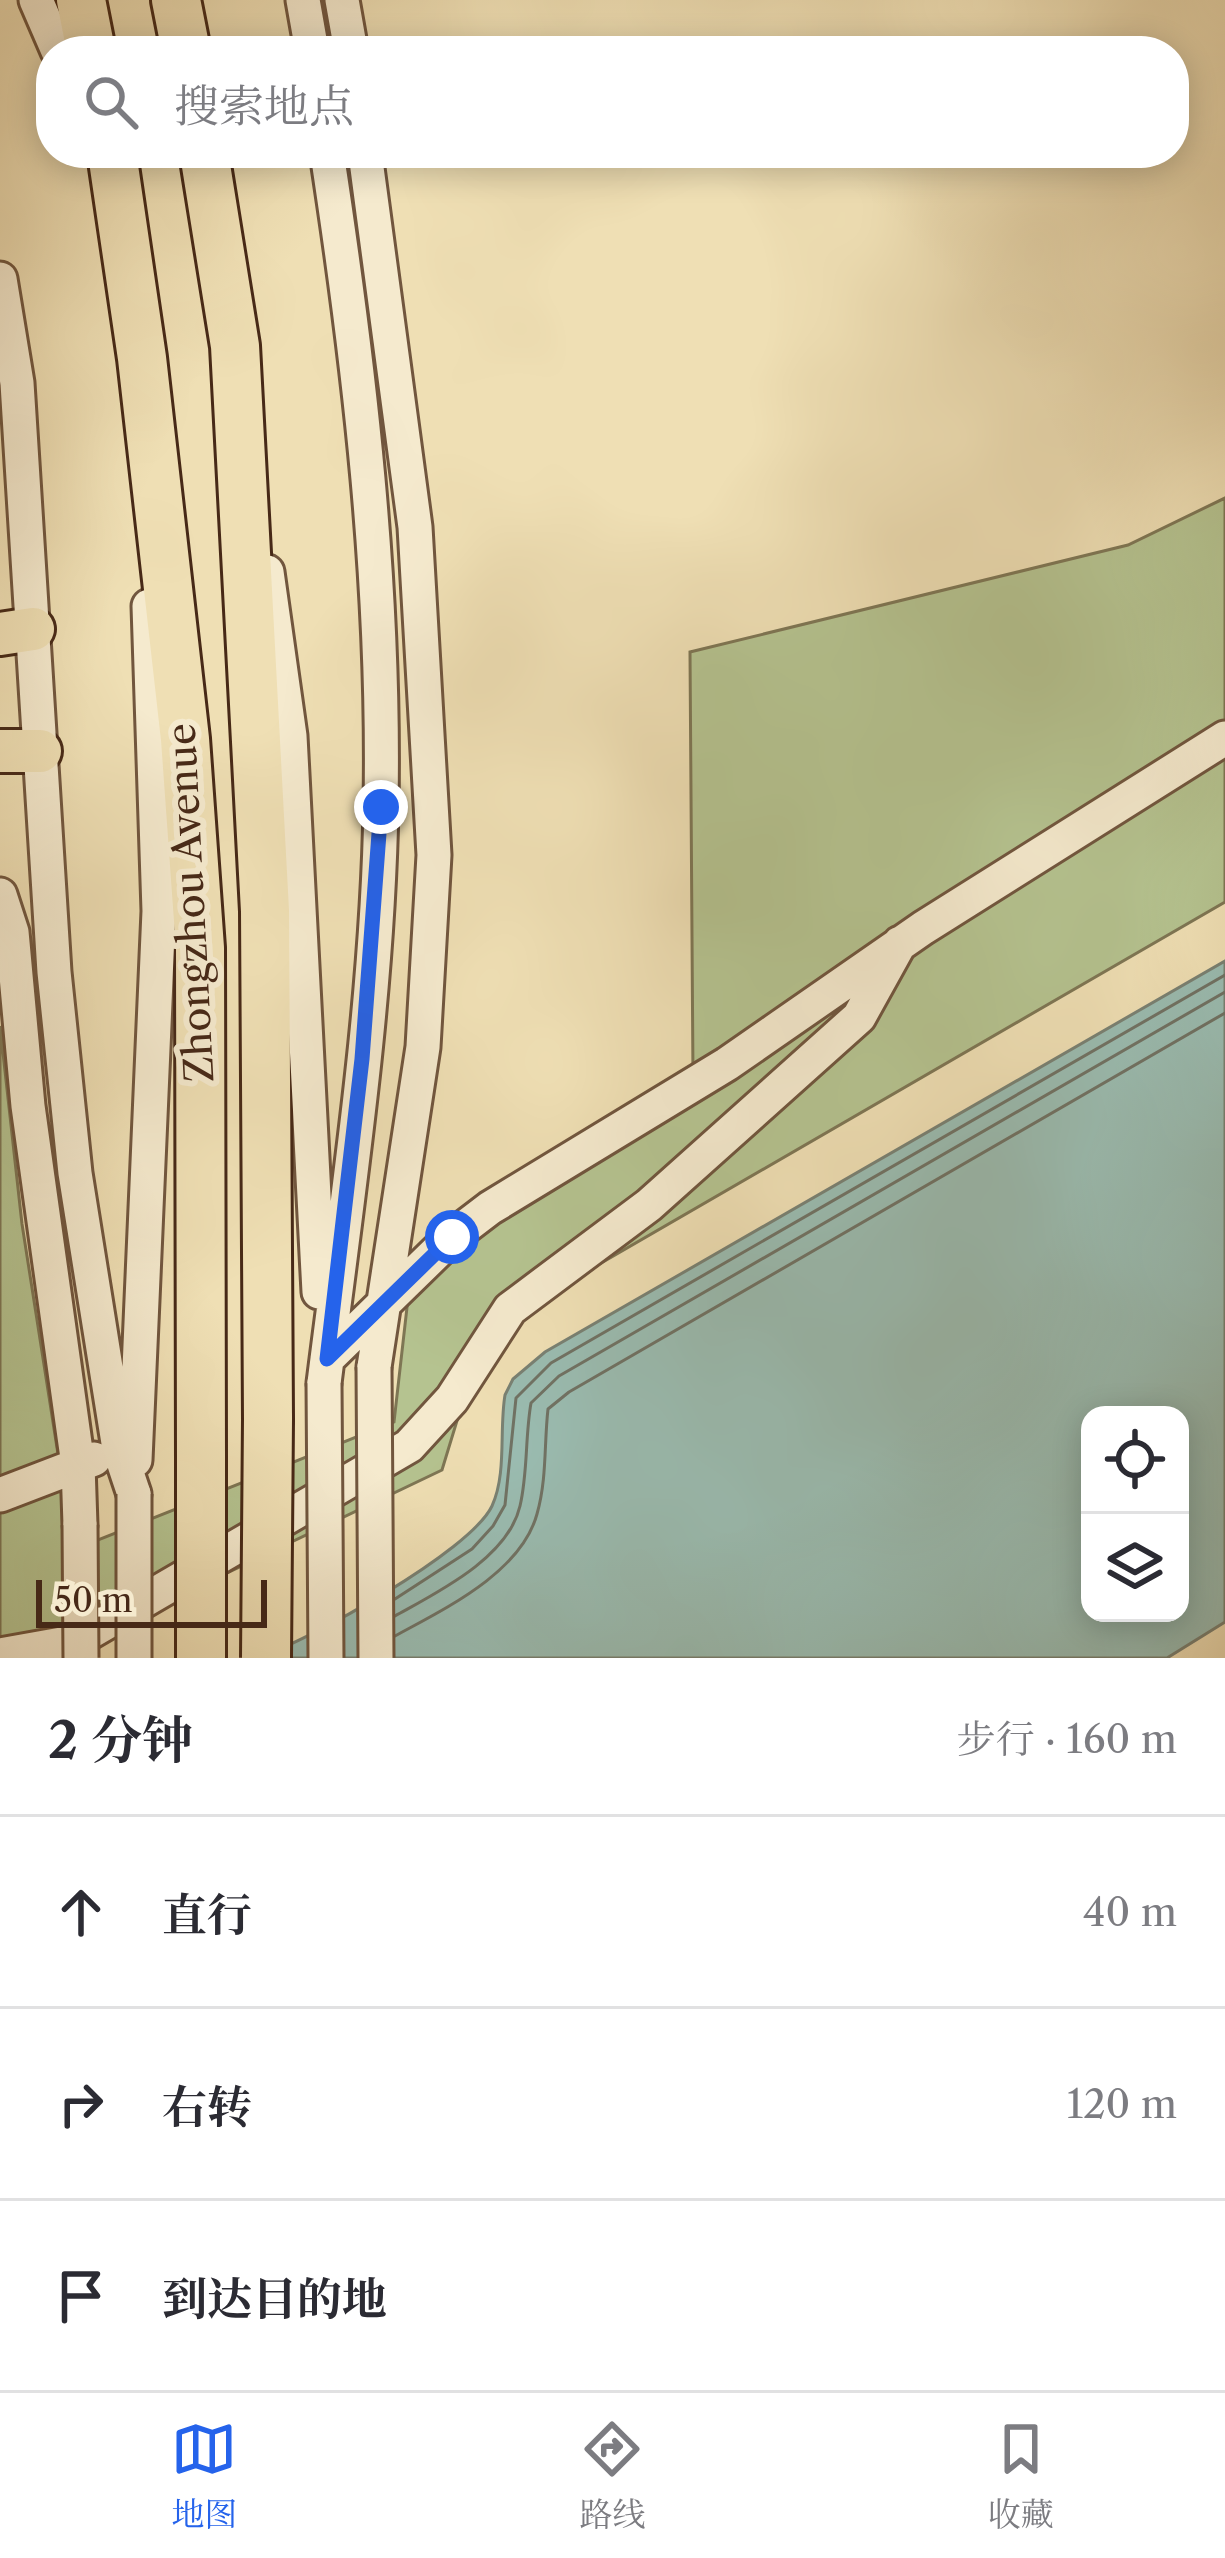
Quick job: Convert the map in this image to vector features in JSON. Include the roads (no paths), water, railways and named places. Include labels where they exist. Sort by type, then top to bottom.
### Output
[{"type":"highway","points":[[81,0],[88,36]]},
{"type":"highway","points":[[176,0],[182,36]]},
{"type":"highway","name":"Zhongzhou Avenue","points":[[112,168],[142,358],[185,739],[200,948],[201,1658]]},
{"type":"highway","name":"Zhongzhou Avenue","points":[[206,168],[235,346],[269,1036],[266,1658]]},
{"type":"street","points":[[36,0],[52,36]]},
{"type":"street","points":[[304,0],[310,36]]},
{"type":"street","points":[[342,0],[349,36]]},
{"type":"street","points":[[326,1371],[362,1059],[381,807],[367,442],[329,168]]},
{"type":"street","points":[[367,168],[415,526],[434,855],[423,1047],[374,1367],[376,1658]]},
{"type":"street","points":[[0,279],[17,383],[20,752],[75,1173],[119,1449],[134,1494]]},
{"type":"street","points":[[235,346],[290,736],[326,1371],[326,1658]]},
{"type":"street","points":[[134,1658],[134,1494],[159,910],[142,358]]},
{"type":"street","points":[[326,1371],[384,1300],[490,1208],[727,1064],[900,943],[1225,738]]},
{"type":"street","points":[[0,895],[12,932],[28,1106],[79,1465],[81,1658]]},
{"type":"street","points":[[0,1655],[73,1642],[409,1446],[452,1399],[510,1309],[650,1205],[859,1017],[900,943]]},
{"type":"street","points":[[0,1495],[119,1449]]},
{"type":"water","points":[[1225,961],[1225,1622],[1167,1658],[257,1658],[385,1593],[478,1525],[497,1493],[505,1395],[513,1379],[545,1352]]}]
